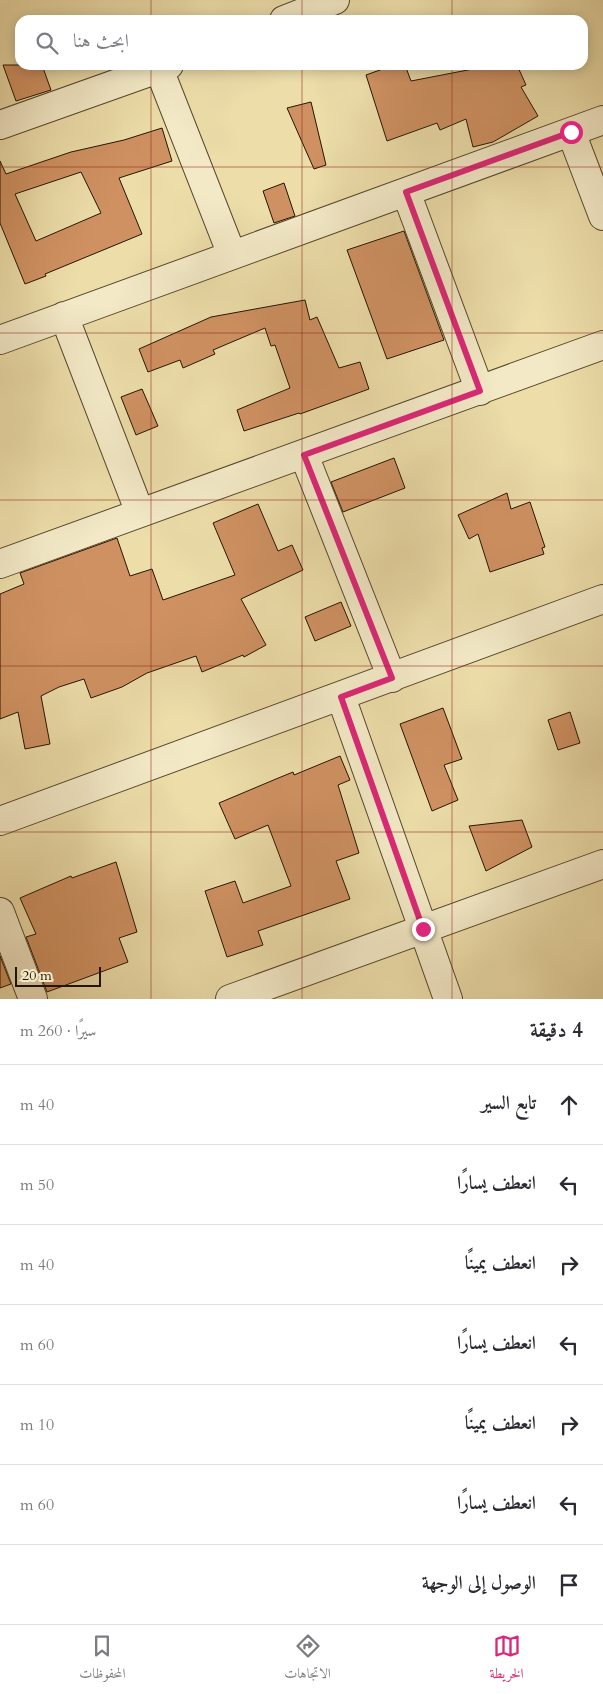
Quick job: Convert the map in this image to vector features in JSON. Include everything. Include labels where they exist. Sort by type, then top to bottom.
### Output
[{"type":"street","points":[[297,15],[335,0]]},
{"type":"street","points":[[0,125],[156,70]]},
{"type":"street","points":[[165,70],[232,255]]},
{"type":"street","points":[[0,340],[603,120]]},
{"type":"street","points":[[571,132],[603,216]]},
{"type":"street","points":[[406,192],[480,391]]},
{"type":"street","points":[[64,316],[140,513]]},
{"type":"street","points":[[0,564],[603,345]]},
{"type":"street","points":[[304,455],[392,678]]},
{"type":"street","points":[[0,821],[603,600]]},
{"type":"street","points":[[341,697],[448,999]]},
{"type":"street","points":[[230,999],[603,864]]},
{"type":"street","points":[[0,912],[33,999]]},
{"type":"building","points":[[3,65],[15,65],[15,70],[44,70],[51,90],[16,101]]},
{"type":"building","points":[[380,70],[407,70],[411,81],[468,70],[519,70],[526,85],[521,87],[538,116],[493,142],[473,147],[466,119],[440,130],[437,123],[387,141],[366,75]]},
{"type":"building","points":[[311,102],[326,165],[314,169],[287,108]]},
{"type":"building","points":[[162,128],[172,161],[119,178],[142,234],[25,284],[0,223],[0,161],[6,174],[71,152],[124,140]],"holes":[[[81,172],[101,213],[36,241],[15,194]]]},
{"type":"building","points":[[284,183],[295,216],[274,223],[263,191]]},
{"type":"building","points":[[404,231],[444,340],[387,359],[347,250]]},
{"type":"building","points":[[305,300],[310,320],[317,317],[339,368],[360,362],[369,389],[300,414],[244,431],[237,410],[290,388],[275,345],[271,346],[265,328],[213,350],[215,354],[183,368],[180,360],[148,372],[139,349],[211,317]]},
{"type":"building","points":[[142,389],[158,426],[136,435],[121,397]]},
{"type":"building","points":[[394,458],[405,488],[343,512],[331,482]]},
{"type":"building","points":[[507,493],[511,509],[530,502],[545,547],[542,548],[544,554],[490,572],[478,534],[469,539],[458,515]]},
{"type":"building","points":[[258,504],[278,551],[292,545],[303,570],[241,599],[266,645],[244,657],[243,655],[202,672],[196,656],[147,673],[122,687],[91,698],[84,679],[59,687],[41,696],[50,744],[25,749],[18,712],[0,719],[0,594],[24,584],[20,573],[117,538],[130,576],[152,569],[163,600],[235,575],[213,523]]},
{"type":"building","points":[[341,602],[351,626],[315,641],[305,617]]},
{"type":"building","points":[[443,708],[462,759],[444,765],[458,800],[432,811],[400,724]]},
{"type":"building","points":[[570,712],[580,743],[558,750],[548,720]]},
{"type":"building","points":[[340,756],[350,780],[338,785],[359,853],[336,861],[350,899],[258,931],[263,945],[227,957],[205,891],[235,881],[243,903],[291,886],[268,825],[235,839],[219,803],[293,772],[294,775]]},
{"type":"building","points":[[522,820],[532,847],[486,871],[469,826]]},
{"type":"building","points":[[116,862],[137,932],[119,938],[128,962],[47,992],[26,937],[36,934],[20,898],[71,876],[72,878]]},
{"type":"building","points":[[0,956],[11,984],[0,988]]},
{"type":"route","points":[[423,929],[341,697],[392,678],[304,455],[480,391],[406,192],[571,132]]}]
